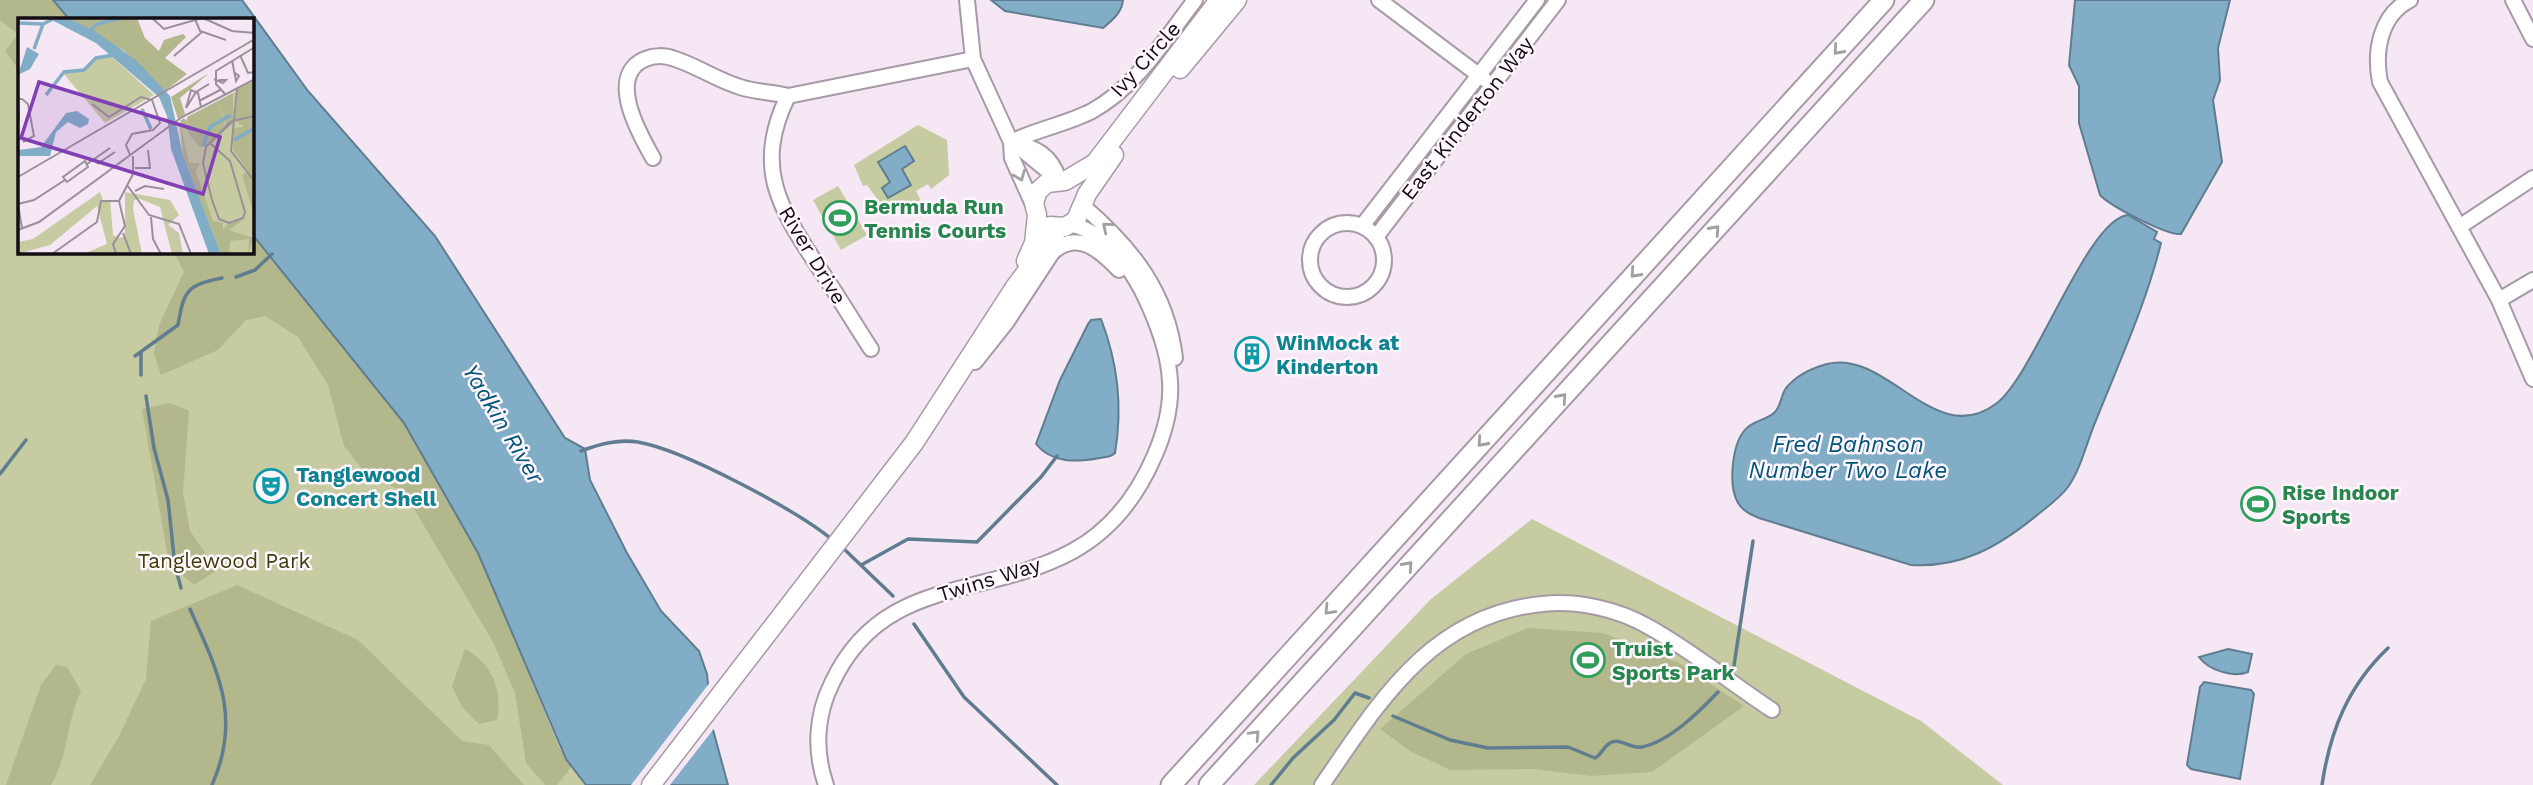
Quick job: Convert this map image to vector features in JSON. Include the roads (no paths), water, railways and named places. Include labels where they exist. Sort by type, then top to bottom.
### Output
[{"type":"highway","points":[[1171,785],[1884,0]]},
{"type":"highway","points":[[1209,785],[1924,0]]},
{"type":"main road","points":[[1015,287],[1034,243],[1035,197],[1042,186],[1085,170],[1108,148],[1219,0]]},
{"type":"main road","points":[[651,785],[914,443],[1015,287],[1065,226],[1080,215],[1082,204],[1136,124],[1237,0]]},
{"type":"main road","points":[[1062,180],[1079,192],[1082,204]]},
{"type":"main road","points":[[1036,212],[1046,225],[1065,226]]},
{"type":"street","points":[[967,0],[973,59],[1011,142],[1012,158],[1036,212]]},
{"type":"street","name":"Ivy Circle","points":[[1011,142],[1090,112],[1113,97],[1144,66],[1195,0]]},
{"type":"street","points":[[1379,0],[1493,85]]},
{"type":"street","name":"East Kinderton Way","points":[[1362,226],[1537,0]]},
{"type":"street","name":"East Kinderton Way","points":[[1376,237],[1558,0]]},
{"type":"street","points":[[2410,0],[2401,5],[2386,22],[2379,43],[2380,82],[2499,300],[2533,379]]},
{"type":"street","points":[[2513,0],[2533,39]]},
{"type":"street","points":[[653,158],[627,98],[629,80],[635,67],[646,59],[661,56],[675,59],[736,86],[788,96],[973,59]]},
{"type":"street","name":"River Drive","points":[[788,96],[774,134],[774,186],[784,215],[871,349]]},
{"type":"street","points":[[1011,142],[1062,180]]},
{"type":"street","points":[[2459,227],[2533,178]]},
{"type":"street","name":"Twins Way","points":[[1082,204],[1120,239],[1155,288],[1173,342],[1175,362],[1171,372]]},
{"type":"street","points":[[1335,225],[1362,226],[1376,237],[1384,262],[1374,286],[1350,297],[1325,289],[1311,267],[1315,242],[1335,225]]},
{"type":"street","name":"Twins Way","points":[[826,785],[821,770],[818,733],[824,699],[857,640],[880,620],[903,608],[1031,568],[1072,551],[1108,526],[1141,487],[1163,437],[1172,393],[1171,372],[1157,325],[1134,274],[1116,253],[1091,233],[1065,226]]},
{"type":"street","name":"Twins Way","points":[[941,404],[1006,323],[1052,253],[1063,244],[1080,242],[1098,250],[1144,297]]},
{"type":"street","points":[[2499,300],[2533,280]]},
{"type":"street","points":[[1322,785],[1390,691],[1417,660],[1446,636],[1476,619],[1514,606],[1557,602],[1601,608],[1648,626],[1772,710]]},
{"type":"water","name":"Yadkin River","points":[[53,0],[242,0],[308,91],[435,236],[565,438],[585,449],[590,480],[627,553],[661,611],[699,651],[707,674],[712,726],[728,785],[586,785],[566,759],[478,553],[404,423],[254,236],[254,18],[68,18]]},
{"type":"water","points":[[991,0],[1123,0],[1119,12],[1103,28],[1005,11]]},
{"type":"water","points":[[2075,0],[2230,0],[2218,48],[2220,80],[2213,100],[2222,162],[2181,234],[2139,219],[2100,195],[2079,123],[2079,86],[2069,65]]},
{"type":"water","points":[[905,146],[914,161],[902,169],[911,185],[888,198],[882,188],[890,182],[878,162]]},
{"type":"water","name":"Fred Bahnson Number Two Lake","points":[[2128,215],[2157,232],[2154,239],[2161,243],[2148,288],[2073,479],[2057,499],[2022,527],[1993,546],[1963,559],[1911,565],[1759,518],[1740,506],[1735,496],[1732,477],[1734,456],[1740,438],[1751,425],[1775,412],[1790,384],[1816,368],[1827,364],[1849,363],[1871,371],[1932,408],[1953,415],[1974,414],[1997,403],[2028,362],[2096,242],[2112,223]]},
{"type":"water","points":[[1101,319],[1115,368],[1119,402],[1115,453],[1108,457],[1083,460],[1057,458],[1042,451],[1036,444],[1060,380],[1088,324],[1091,320]]},
{"type":"water","points":[[2228,649],[2252,654],[2248,672],[2221,672],[2208,666],[2199,657]]},
{"type":"water","points":[[2204,682],[2251,690],[2254,694],[2240,779],[2191,769],[2187,765],[2200,687]]},
{"type":"waterway","points":[[236,277],[255,270],[272,254]]},
{"type":"waterway","points":[[135,356],[178,325],[182,304],[189,291],[201,283],[222,278]]},
{"type":"waterway","points":[[141,353],[141,375]]},
{"type":"waterway","points":[[146,396],[154,448],[168,500],[175,566],[181,588]]},
{"type":"waterway","points":[[0,474],[26,440]]},
{"type":"waterway","points":[[581,451],[623,441],[658,447],[740,483],[795,514],[834,541]]},
{"type":"waterway","points":[[863,564],[908,539],[977,542],[1041,477],[1057,456]]},
{"type":"waterway","points":[[1733,672],[1753,541]]},
{"type":"waterway","points":[[843,548],[893,596]]},
{"type":"waterway","points":[[190,609],[217,674],[226,716],[221,760],[212,785]]},
{"type":"waterway","points":[[914,624],[964,697],[1057,785]]},
{"type":"waterway","points":[[2322,785],[2330,746],[2343,710],[2362,678],[2388,648]]},
{"type":"waterway","points":[[1393,716],[1450,740],[1488,748],[1568,747],[1595,758],[1614,742],[1642,747],[1663,739],[1693,717],[1718,692]]},
{"type":"waterway","points":[[1271,785],[1293,758],[1334,720],[1355,693],[1369,698]]},
{"type":"place","name":"Bermuda Run Tennis Courts","points":[[840,218]]},
{"type":"place","name":"WinMock at Kinderton","points":[[1252,354]]},
{"type":"place","name":"Tanglewood Concert Shell","points":[[271,486]]},
{"type":"place","name":"Rise Indoor Sports","points":[[2258,504]]},
{"type":"place","name":"Truist Sports Park","points":[[1588,660]]},
{"type":"park label","name":"Tanglewood Park","points":[[224,560]]}]
